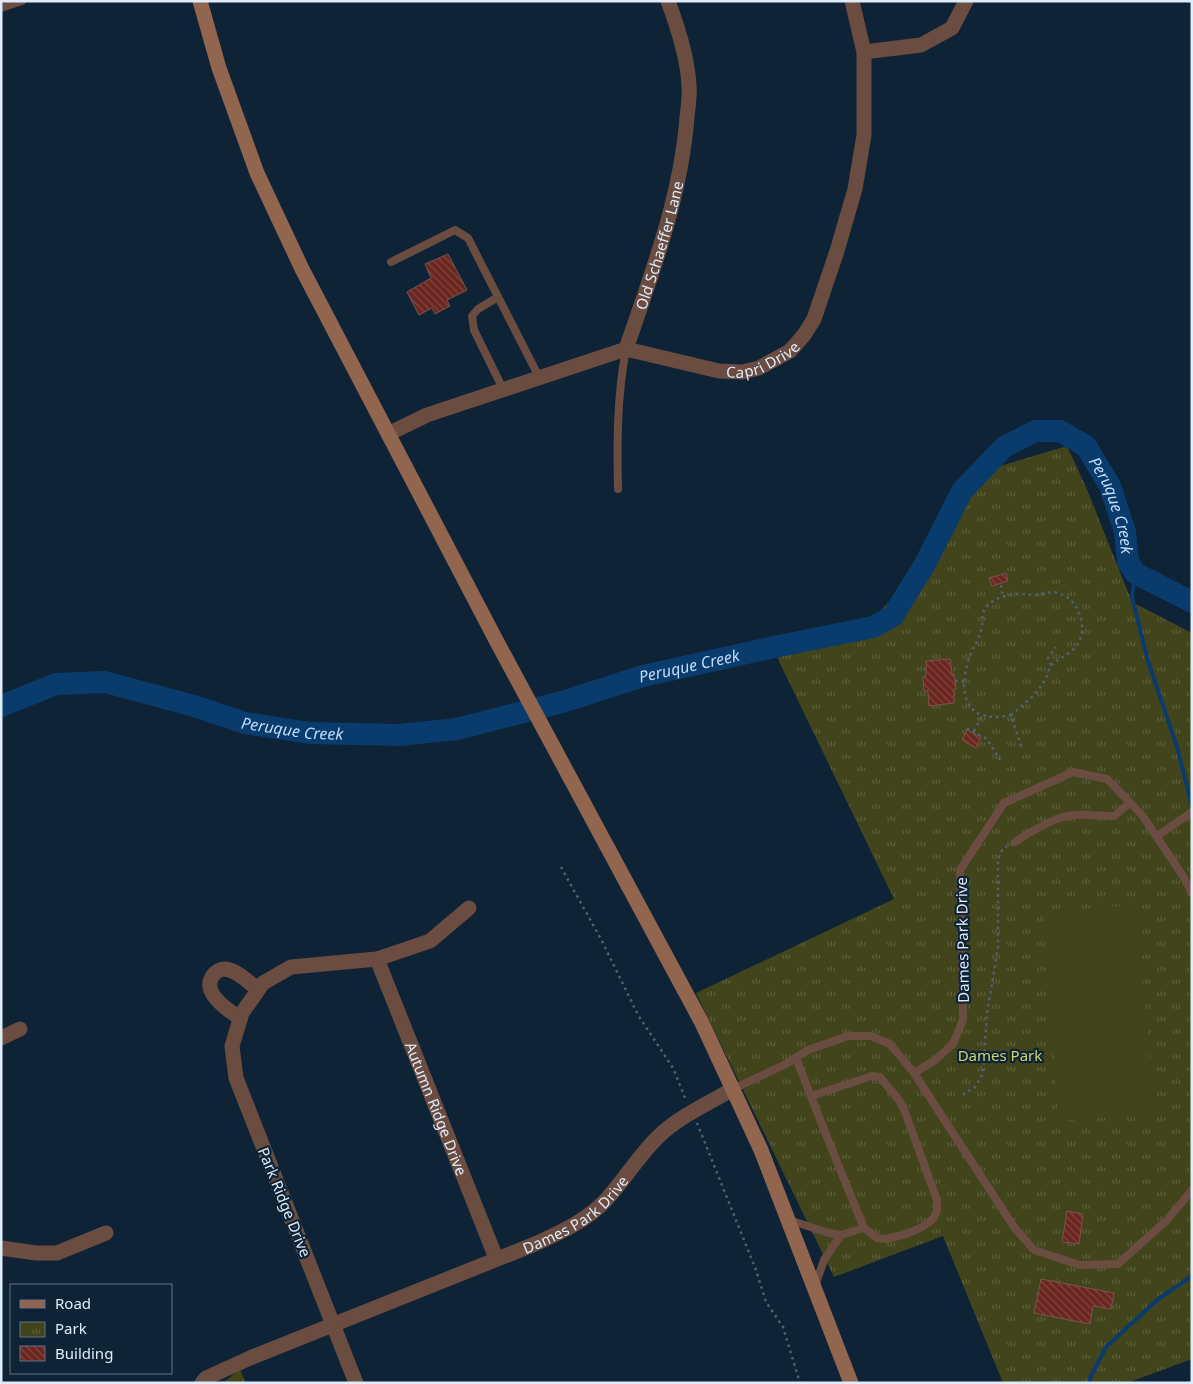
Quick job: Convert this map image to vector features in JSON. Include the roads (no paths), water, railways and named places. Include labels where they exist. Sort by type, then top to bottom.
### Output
[{"type":"main road","points":[[200,1],[219,68],[257,174],[302,269],[566,774],[702,1023],[761,1150],[851,1383]]},
{"type":"street","name":"Old Schaeffer Lane","points":[[626,349],[676,191],[685,141],[689,86],[680,36],[668,1]]},
{"type":"street","name":"Capri Drive","points":[[626,349],[719,371],[742,372],[758,368],[790,351],[804,335],[814,318],[837,251],[855,189],[864,135],[864,52],[852,1]]},
{"type":"street","points":[[864,52],[921,46],[952,28],[966,1]]},
{"type":"street","points":[[388,434],[427,415],[626,349]]},
{"type":"street","name":"Park Ridge Drive","points":[[356,1383],[236,1078],[232,1046],[242,1013],[263,983],[291,967],[377,958],[430,941],[469,908]]},
{"type":"street","name":"Autumn Ridge Drive","points":[[377,958],[496,1258]]},
{"type":"street","points":[[240,1018],[223,1008],[213,994],[210,980],[219,970],[226,969],[258,989]]},
{"type":"street","points":[[1,1038],[20,1029]]},
{"type":"street","name":"Dames Park Drive","points":[[202,1383],[206,1378],[250,1358],[535,1244],[572,1227],[590,1215],[606,1200],[660,1135],[686,1116],[733,1089]]},
{"type":"street","points":[[1,1248],[36,1253],[57,1253],[106,1234]]},
{"type":"lane","points":[[1,8],[22,1]]},
{"type":"lane","points":[[391,262],[455,230],[468,238],[539,377]]},
{"type":"lane","points":[[498,297],[478,309],[472,316],[474,330],[503,389]]},
{"type":"lane","name":"Old Schaeffer Lane","points":[[618,489],[618,408],[620,380],[626,349]]},
{"type":"lane","name":"Dames Park Drive","points":[[914,1073],[934,1061],[953,1044],[963,1020],[960,870],[1004,803],[1074,772],[1107,778],[1142,815],[1183,876],[1192,893]]},
{"type":"lane","points":[[1015,842],[1039,827],[1061,818],[1087,815],[1114,816],[1130,803]]},
{"type":"lane","points":[[1156,836],[1192,812]]},
{"type":"lane","name":"Dames Park Drive","points":[[733,1089],[784,1065],[808,1050],[848,1036],[870,1036],[890,1044],[914,1073],[1014,1226],[1034,1250],[1080,1265],[1118,1264],[1166,1220],[1192,1190]]},
{"type":"lane","points":[[796,1058],[811,1096],[864,1228],[877,1238],[886,1239],[908,1234],[933,1219],[937,1211],[937,1200],[899,1100],[880,1077],[872,1076],[811,1096]]},
{"type":"lane","points":[[789,1220],[841,1235],[864,1228]]},
{"type":"lane","points":[[814,1286],[824,1260],[841,1235]]},
{"type":"waterway","name":"Peruque Creek","points":[[1,706],[56,684],[105,682],[194,706],[245,723],[310,733],[399,735],[457,729],[562,702],[643,676],[873,627],[893,616],[925,564],[962,491],[1004,447],[1035,431],[1060,431],[1086,446],[1110,486],[1125,532],[1128,562],[1135,573],[1192,602]]},
{"type":"waterway","points":[[1135,573],[1132,597],[1148,661],[1177,747],[1192,806]]},
{"type":"waterway","points":[[1090,1383],[1090,1378],[1106,1347],[1157,1300],[1192,1276]]},
{"type":"park label","name":"Dames Park","points":[[1000,1055]]}]
